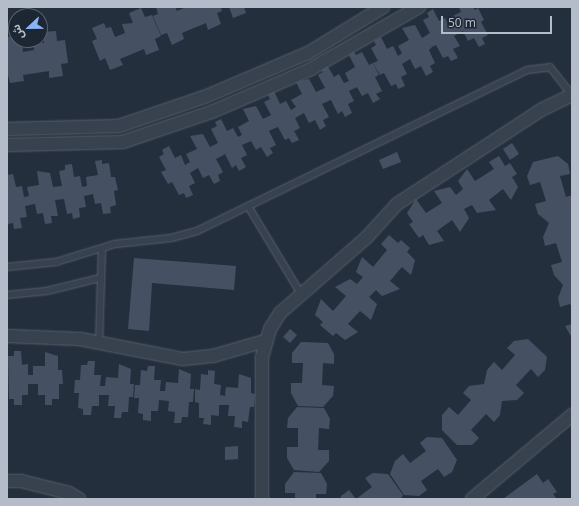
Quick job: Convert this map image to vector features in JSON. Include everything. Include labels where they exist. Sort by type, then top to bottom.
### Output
[{"type":"street","points":[[7,129],[119,126],[207,96],[308,54],[383,7]]},
{"type":"street","points":[[7,144],[123,142],[214,112],[311,70],[419,7]]},
{"type":"street","points":[[262,499],[262,357],[265,341],[280,313],[367,237],[397,204],[541,110],[572,95]]},
{"type":"street","points":[[7,336],[80,339],[183,360],[213,356],[265,341]]},
{"type":"street","points":[[472,499],[572,415]]},
{"type":"street","points":[[7,481],[21,481],[69,493],[79,499]]},
{"type":"lane","points":[[7,267],[56,262],[129,242],[179,236],[248,206],[527,70],[550,68],[572,95]]},
{"type":"lane","points":[[248,206],[301,294]]},
{"type":"lane","points":[[100,344],[100,278],[102,249]]},
{"type":"lane","points":[[7,295],[47,291],[100,278]]},
{"type":"building","points":[[156,7],[175,7],[177,11],[186,7],[221,7],[222,11],[217,13],[221,24],[208,30],[206,23],[182,33],[184,39],[172,45],[167,33],[161,35],[153,16],[158,14]]},
{"type":"building","points":[[229,7],[244,7],[246,13],[233,18]]},
{"type":"building","points":[[459,7],[473,7],[475,10],[478,8],[484,20],[481,22],[488,35],[482,38],[485,44],[479,47],[474,38],[468,41],[463,31],[454,36],[460,46],[453,49],[458,58],[451,61],[448,56],[443,58],[436,45],[429,50],[435,63],[430,66],[433,72],[426,76],[421,66],[415,69],[410,59],[402,64],[407,74],[401,77],[405,86],[398,89],[396,84],[391,86],[384,73],[380,75],[373,63],[378,61],[371,48],[376,45],[374,41],[381,37],[387,49],[393,46],[398,56],[402,53],[398,46],[409,40],[402,28],[415,25],[422,38],[430,33],[423,20],[429,17],[427,13],[433,9],[439,21],[445,18],[450,28],[454,25],[451,17],[461,12]]},
{"type":"building","points":[[141,8],[145,17],[152,15],[161,36],[155,39],[159,50],[146,55],[144,49],[120,59],[123,65],[110,70],[105,58],[100,61],[92,41],[97,39],[92,28],[104,23],[106,28],[111,27],[115,37],[125,33],[122,24],[133,23],[129,13]]},
{"type":"building","points":[[56,31],[57,41],[65,40],[68,63],[61,64],[63,76],[49,78],[49,71],[23,75],[24,81],[10,83],[7,71],[7,37],[8,48],[23,48],[23,52],[34,50],[34,48],[48,48],[48,32]]},
{"type":"building","points":[[354,52],[356,55],[362,52],[369,65],[373,63],[379,75],[375,77],[382,91],[376,94],[380,99],[373,103],[368,93],[362,96],[357,87],[349,91],[354,101],[348,104],[352,113],[345,117],[342,111],[338,114],[331,100],[322,104],[329,117],[323,120],[326,126],[320,130],[315,120],[309,123],[304,113],[295,118],[300,128],[294,131],[299,140],[292,143],[289,138],[285,140],[278,127],[269,131],[276,145],[270,148],[273,153],[267,157],[261,147],[256,150],[251,141],[242,145],[247,155],[241,158],[246,167],[239,171],[236,165],[232,168],[225,154],[216,159],[223,172],[218,175],[220,181],[214,184],[209,175],[203,178],[198,168],[190,173],[195,183],[189,186],[193,195],[186,198],[184,193],[179,195],[172,182],[168,184],[161,172],[166,170],[159,157],[164,154],[162,150],[169,146],[175,158],[181,155],[185,165],[190,162],[186,154],[197,149],[190,136],[203,134],[210,147],[218,143],[211,129],[217,126],[215,122],[221,119],[227,131],[233,128],[238,137],[242,135],[238,127],[249,121],[243,109],[256,106],[263,119],[271,115],[264,102],[270,99],[268,95],[274,91],[280,104],[286,101],[291,110],[296,107],[291,100],[302,94],[296,82],[309,79],[316,92],[325,88],[318,75],[323,72],[321,68],[327,65],[334,77],[339,74],[344,83],[349,81],[345,73],[355,67],[349,55]]},
{"type":"building","points":[[512,143],[519,154],[510,160],[503,149]]},
{"type":"building","points":[[397,152],[401,162],[383,169],[379,160]]},
{"type":"building","points":[[499,156],[505,166],[510,163],[517,174],[512,177],[518,187],[511,200],[503,189],[489,200],[496,210],[477,213],[472,205],[464,209],[469,218],[460,232],[452,220],[437,231],[444,241],[429,245],[423,235],[419,238],[409,224],[413,222],[407,213],[416,199],[426,213],[442,203],[434,191],[450,187],[456,195],[463,189],[458,181],[467,169],[475,181],[494,169],[489,162]]},
{"type":"building","points":[[558,156],[568,164],[570,174],[560,176],[566,197],[572,195],[572,308],[570,304],[560,307],[558,298],[563,285],[554,275],[551,265],[562,262],[556,243],[545,246],[543,237],[549,223],[538,214],[535,204],[546,201],[540,182],[530,185],[527,176],[533,162]]},
{"type":"building","points":[[102,160],[102,164],[109,163],[111,177],[115,177],[118,190],[114,191],[116,205],[110,207],[111,213],[103,214],[101,203],[95,204],[93,194],[84,196],[86,207],[79,208],[80,217],[73,219],[72,213],[67,214],[64,199],[55,200],[58,216],[51,216],[52,223],[45,224],[43,213],[37,214],[35,204],[25,206],[27,217],[20,218],[22,228],[14,229],[13,223],[8,224],[7,175],[13,174],[16,187],[22,186],[24,197],[29,196],[27,187],[39,185],[37,171],[50,173],[53,187],[62,186],[59,171],[65,170],[65,165],[72,164],[74,177],[80,176],[82,187],[87,186],[86,177],[98,175],[95,161]]},
{"type":"building","points":[[389,235],[398,243],[401,240],[410,248],[407,252],[415,260],[411,275],[402,267],[390,281],[400,289],[382,296],[376,290],[369,297],[377,304],[371,320],[360,311],[348,324],[358,332],[345,340],[336,333],[333,336],[320,325],[323,322],[315,315],[321,299],[333,311],[346,296],[335,287],[350,279],[357,284],[363,277],[356,272],[362,257],[373,267],[387,250],[381,244]]},
{"type":"building","points":[[134,258],[236,266],[234,290],[152,283],[149,331],[128,329]]},
{"type":"building","points":[[572,324],[572,338],[565,326]]},
{"type":"building","points":[[290,329],[297,335],[290,343],[283,337]]},
{"type":"building","points":[[528,339],[547,357],[545,370],[538,377],[531,369],[516,385],[524,393],[517,400],[502,401],[500,415],[494,422],[486,414],[471,430],[479,438],[472,445],[457,445],[442,430],[442,415],[449,407],[458,415],[471,400],[463,393],[469,386],[484,384],[487,370],[494,362],[502,370],[515,355],[507,348],[514,341]]},
{"type":"building","points":[[301,342],[328,343],[334,354],[334,364],[323,363],[322,385],[334,386],[333,396],[323,407],[298,406],[291,393],[291,383],[302,383],[303,363],[292,363],[292,353]]},
{"type":"building","points":[[14,351],[21,351],[22,365],[28,364],[28,375],[33,375],[33,366],[45,366],[45,352],[58,356],[58,370],[62,370],[63,384],[59,384],[59,399],[52,399],[52,405],[45,405],[45,395],[38,395],[38,384],[28,384],[28,395],[22,395],[22,405],[14,405],[14,399],[9,399],[8,356],[14,356]]},
{"type":"building","points":[[88,361],[95,361],[94,375],[101,375],[100,386],[105,386],[106,377],[118,378],[119,364],[131,369],[130,384],[134,384],[133,397],[129,397],[128,412],[122,412],[121,418],[114,418],[115,406],[108,406],[109,395],[99,395],[99,406],[92,406],[91,415],[83,415],[83,409],[78,408],[79,393],[74,393],[75,380],[80,380],[81,365],[87,365]]},
{"type":"building","points":[[148,366],[155,366],[154,380],[161,380],[160,391],[165,391],[166,382],[178,383],[179,369],[191,374],[190,389],[194,389],[193,402],[189,402],[188,417],[182,417],[181,423],[174,423],[175,412],[168,411],[169,401],[159,400],[158,411],[151,411],[151,421],[143,420],[143,414],[138,413],[139,398],[134,398],[135,385],[140,385],[141,370],[147,371]]},
{"type":"building","points":[[208,370],[215,371],[214,384],[221,385],[220,395],[225,396],[226,387],[238,388],[239,374],[251,378],[251,393],[255,394],[254,407],[250,407],[248,422],[242,421],[242,428],[234,427],[235,416],[228,416],[229,405],[219,405],[219,416],[211,415],[211,425],[203,424],[204,418],[199,418],[199,403],[195,402],[195,389],[200,390],[201,374],[208,375]]},
{"type":"building","points":[[297,407],[324,408],[330,419],[329,429],[319,428],[318,450],[329,450],[329,461],[319,472],[294,470],[287,458],[287,447],[298,447],[298,428],[287,428],[288,418]]},
{"type":"building","points":[[427,437],[442,438],[457,460],[452,472],[444,477],[438,469],[421,481],[427,490],[419,496],[404,495],[390,474],[395,461],[403,454],[410,463],[426,451],[420,443]]},
{"type":"building","points":[[238,446],[238,459],[225,460],[225,447]]},
{"type":"building","points":[[294,472],[321,473],[327,484],[326,494],[316,494],[316,499],[295,499],[295,493],[285,493],[285,484]]},
{"type":"building","points":[[373,473],[388,474],[403,495],[401,499],[356,499],[372,487],[365,478]]},
{"type":"building","points":[[537,474],[543,483],[548,479],[557,492],[553,494],[557,499],[503,499]]},
{"type":"building","points":[[349,490],[356,499],[340,499],[341,496]]}]
